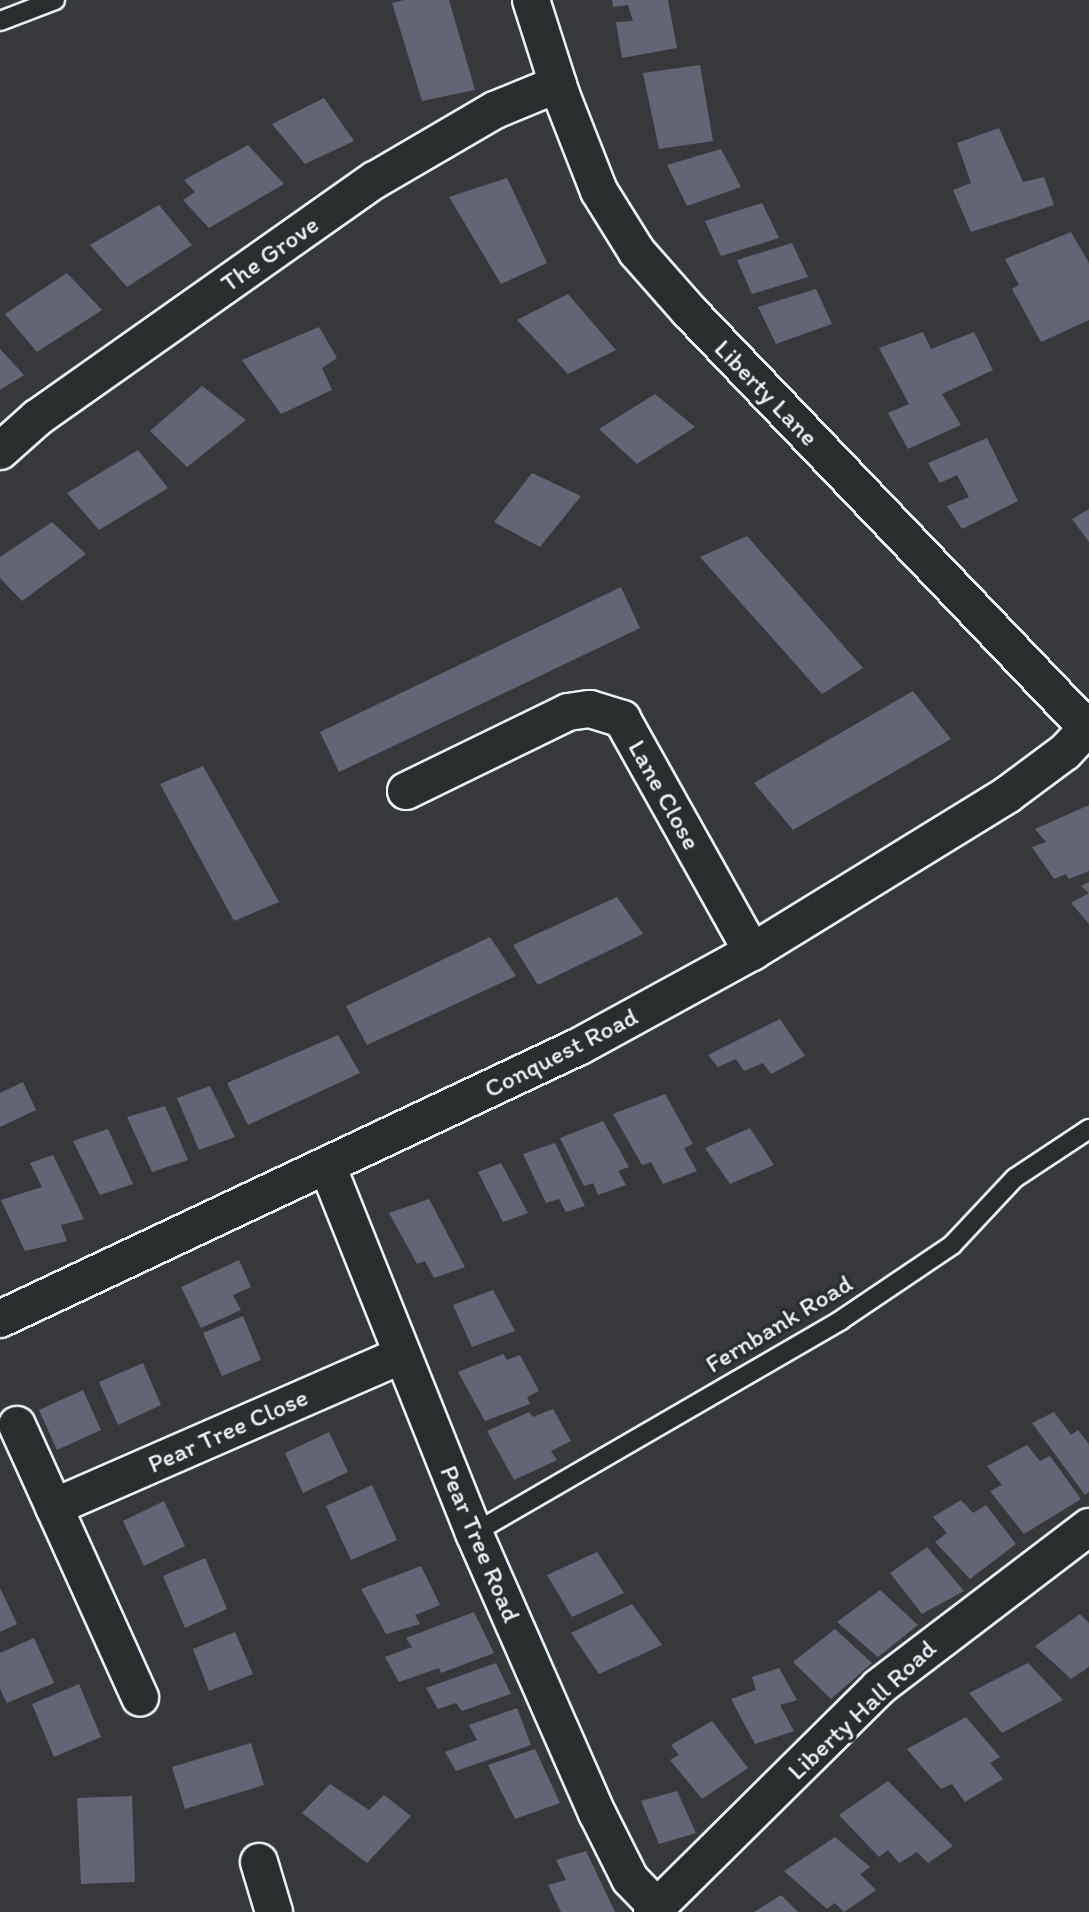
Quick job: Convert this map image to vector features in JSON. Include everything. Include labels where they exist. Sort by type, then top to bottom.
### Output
[{"type":"street","name":"Liberty Lane","points":[[531,0],[558,84],[599,191],[637,252],[689,311],[1088,729]]},
{"type":"street","name":"The Grove","points":[[0,451],[37,418],[375,180],[495,110],[558,84]]},
{"type":"street","name":"Lane Close","points":[[406,791],[568,712],[590,709],[622,719],[752,952]]},
{"type":"street","name":"Conquest Road","points":[[0,1319],[328,1168],[580,1046],[752,952],[1007,795],[1065,752],[1088,729]]},
{"type":"street","name":"Pear Tree Road","points":[[328,1168],[474,1533],[597,1813],[630,1879],[654,1910]]},
{"type":"street","name":"Pear Tree Close","points":[[54,1507],[402,1355]]},
{"type":"street","points":[[17,1425],[140,1698]]},
{"type":"street","name":"Liberty Hall Road","points":[[654,1910],[879,1687],[1089,1527]]},
{"type":"street","points":[[259,1862],[274,1912]]},
{"type":"lane","points":[[0,21],[55,0]]},
{"type":"lane","name":"Fernbank Road","points":[[474,1533],[841,1320],[952,1245],[1015,1178],[1089,1129]]},
{"type":"building","points":[[449,0],[475,90],[422,101],[392,3]]},
{"type":"building","points":[[612,0],[668,0],[677,48],[622,58],[616,22],[633,21],[628,5],[613,7]]},
{"type":"building","points":[[700,65],[713,141],[659,149],[643,73]]},
{"type":"building","points":[[324,98],[354,141],[305,164],[272,124]]},
{"type":"building","points":[[999,128],[1023,182],[1044,177],[1054,205],[971,232],[953,190],[971,183],[957,143]]},
{"type":"building","points":[[248,145],[284,184],[209,228],[183,200],[195,192],[184,180]]},
{"type":"building","points":[[721,149],[741,187],[687,206],[667,165]]},
{"type":"building","points":[[507,178],[547,263],[501,284],[449,197]]},
{"type":"building","points":[[762,203],[779,238],[721,256],[705,221]]},
{"type":"building","points":[[159,205],[192,245],[127,287],[90,245]]},
{"type":"building","points":[[1071,232],[1089,263],[1089,320],[1041,342],[1012,289],[1019,285],[1005,259]]},
{"type":"building","points":[[792,243],[808,277],[752,294],[737,260]]},
{"type":"building","points":[[67,273],[102,310],[37,352],[5,314]]},
{"type":"building","points":[[816,289],[832,324],[776,344],[758,307]]},
{"type":"building","points":[[568,294],[616,350],[568,374],[517,320]]},
{"type":"building","points":[[319,327],[337,358],[322,368],[332,390],[281,414],[242,360]]},
{"type":"building","points":[[923,332],[931,349],[974,332],[993,370],[942,394],[961,425],[908,449],[888,413],[909,404],[879,348]]},
{"type":"building","points":[[0,349],[24,375],[0,390]]},
{"type":"building","points":[[202,386],[246,420],[187,467],[150,431]]},
{"type":"building","points":[[655,394],[695,427],[637,464],[599,429]]},
{"type":"building","points":[[987,438],[1018,501],[962,529],[947,506],[969,497],[957,475],[940,483],[928,463]]},
{"type":"building","points":[[138,450],[168,488],[99,530],[67,493]]},
{"type":"building","points":[[532,473],[581,496],[540,547],[494,522]]},
{"type":"building","points":[[1089,509],[1089,542],[1072,519]]},
{"type":"building","points":[[52,522],[86,554],[22,601],[0,578],[0,557]]},
{"type":"building","points":[[747,536],[863,668],[822,694],[700,557]]},
{"type":"building","points":[[621,587],[640,628],[339,772],[320,732]]},
{"type":"building","points":[[913,691],[951,739],[793,830],[754,783]]},
{"type":"building","points":[[203,766],[279,902],[234,921],[160,784]]},
{"type":"building","points":[[1089,805],[1089,871],[1069,879],[1066,874],[1054,879],[1032,847],[1046,842],[1035,829]]},
{"type":"building","points":[[1089,882],[1089,893],[1081,886]]},
{"type":"building","points":[[1089,893],[1089,924],[1071,903]]},
{"type":"building","points":[[617,897],[643,934],[538,985],[513,945]]},
{"type":"building","points":[[490,937],[516,976],[367,1045],[346,1006]]},
{"type":"building","points":[[780,1019],[805,1056],[771,1074],[763,1063],[744,1071],[736,1059],[718,1067],[708,1055]]},
{"type":"building","points":[[338,1035],[360,1073],[248,1125],[227,1083]]},
{"type":"building","points":[[23,1082],[36,1110],[0,1127],[0,1093]]},
{"type":"building","points":[[210,1086],[235,1137],[199,1150],[177,1098]]},
{"type":"building","points":[[665,1094],[693,1144],[684,1148],[697,1171],[663,1184],[651,1162],[642,1165],[613,1114]]},
{"type":"building","points":[[165,1106],[188,1160],[152,1172],[127,1117]]},
{"type":"building","points":[[603,1121],[629,1167],[618,1171],[626,1185],[598,1195],[593,1183],[584,1186],[560,1138]]},
{"type":"building","points":[[750,1128],[774,1165],[730,1184],[705,1148]]},
{"type":"building","points":[[108,1129],[133,1184],[100,1195],[73,1141]]},
{"type":"building","points":[[555,1143],[585,1206],[566,1212],[559,1199],[546,1203],[523,1154]]},
{"type":"building","points":[[53,1155],[84,1219],[61,1225],[67,1241],[25,1251],[1,1200],[42,1187],[30,1163]]},
{"type":"building","points":[[501,1163],[528,1213],[503,1222],[478,1172]]},
{"type":"building","points":[[429,1199],[465,1267],[434,1278],[425,1261],[417,1264],[389,1213]]},
{"type":"building","points":[[239,1260],[251,1287],[233,1295],[241,1310],[201,1328],[181,1287]]},
{"type":"building","points":[[493,1290],[515,1331],[472,1347],[453,1305]]},
{"type":"building","points":[[243,1316],[261,1360],[222,1376],[203,1333]]},
{"type":"building","points":[[503,1354],[507,1360],[520,1355],[539,1391],[527,1397],[530,1404],[485,1421],[458,1372]]},
{"type":"building","points":[[143,1363],[161,1405],[118,1425],[99,1382]]},
{"type":"building","points":[[83,1390],[101,1430],[57,1450],[39,1410]]},
{"type":"building","points":[[553,1409],[571,1441],[551,1451],[557,1460],[514,1480],[487,1431],[529,1412],[533,1417]]},
{"type":"building","points":[[1054,1412],[1071,1435],[1078,1430],[1089,1444],[1089,1492],[1085,1495],[1032,1423]]},
{"type":"building","points":[[329,1432],[348,1472],[303,1493],[285,1453]]},
{"type":"building","points":[[1027,1445],[1040,1461],[1050,1456],[1081,1499],[1024,1534],[990,1491],[1002,1485],[987,1466]]},
{"type":"building","points":[[372,1485],[397,1540],[351,1560],[326,1506]]},
{"type":"building","points":[[961,1500],[973,1513],[986,1505],[1016,1544],[970,1579],[935,1542],[947,1533],[933,1517]]},
{"type":"building","points":[[164,1501],[185,1546],[144,1566],[123,1521]]},
{"type":"building","points":[[927,1547],[964,1591],[922,1614],[890,1573]]},
{"type":"building","points":[[597,1552],[624,1593],[572,1617],[547,1575]]},
{"type":"building","points":[[205,1558],[227,1609],[185,1628],[163,1576]]},
{"type":"building","points":[[421,1566],[440,1605],[415,1615],[420,1624],[386,1634],[361,1589]]},
{"type":"building","points":[[0,1588],[17,1624],[0,1632]]},
{"type":"building","points":[[880,1590],[918,1625],[878,1657],[837,1622]]},
{"type":"building","points":[[632,1604],[662,1645],[599,1674],[571,1633]]},
{"type":"building","points":[[474,1612],[494,1653],[441,1673],[439,1668],[399,1682],[385,1657],[412,1647],[406,1638]]},
{"type":"building","points":[[1080,1614],[1089,1623],[1089,1667],[1071,1679],[1035,1646]]},
{"type":"building","points":[[835,1629],[872,1663],[831,1699],[793,1662]]},
{"type":"building","points":[[235,1632],[253,1674],[209,1691],[193,1649]]},
{"type":"building","points":[[34,1638],[54,1683],[7,1703],[0,1689],[0,1653]]},
{"type":"building","points":[[496,1663],[511,1694],[462,1711],[456,1703],[438,1709],[426,1688]]},
{"type":"building","points":[[1028,1663],[1063,1700],[1002,1733],[969,1693]]},
{"type":"building","points":[[779,1668],[797,1700],[780,1705],[794,1731],[755,1744],[731,1699],[756,1690],[752,1677]]},
{"type":"building","points":[[79,1684],[101,1737],[54,1757],[32,1704]]},
{"type":"building","points":[[517,1708],[531,1745],[456,1771],[445,1752],[477,1740],[469,1725]]},
{"type":"building","points":[[966,1717],[1000,1757],[990,1763],[1003,1779],[965,1802],[952,1784],[941,1789],[907,1749]]},
{"type":"building","points":[[712,1721],[748,1768],[702,1799],[670,1760],[679,1755],[671,1745]]},
{"type":"building","points":[[251,1743],[264,1785],[185,1809],[172,1767]]},
{"type":"building","points":[[535,1749],[560,1803],[515,1819],[488,1765]]},
{"type":"building","points":[[888,1781],[953,1846],[928,1863],[917,1852],[899,1863],[888,1850],[879,1857],[839,1815]]},
{"type":"building","points":[[330,1784],[369,1810],[384,1795],[411,1816],[367,1863],[302,1813]]},
{"type":"building","points":[[677,1791],[696,1833],[659,1844],[641,1801]]},
{"type":"building","points":[[132,1796],[135,1882],[81,1884],[77,1798]]},
{"type":"building","points":[[835,1837],[870,1867],[860,1874],[876,1890],[844,1912],[835,1903],[827,1909],[784,1871]]},
{"type":"building","points":[[586,1851],[615,1912],[561,1912],[548,1885],[566,1880],[556,1860]]},
{"type":"building","points":[[781,1895],[798,1912],[754,1912]]}]
